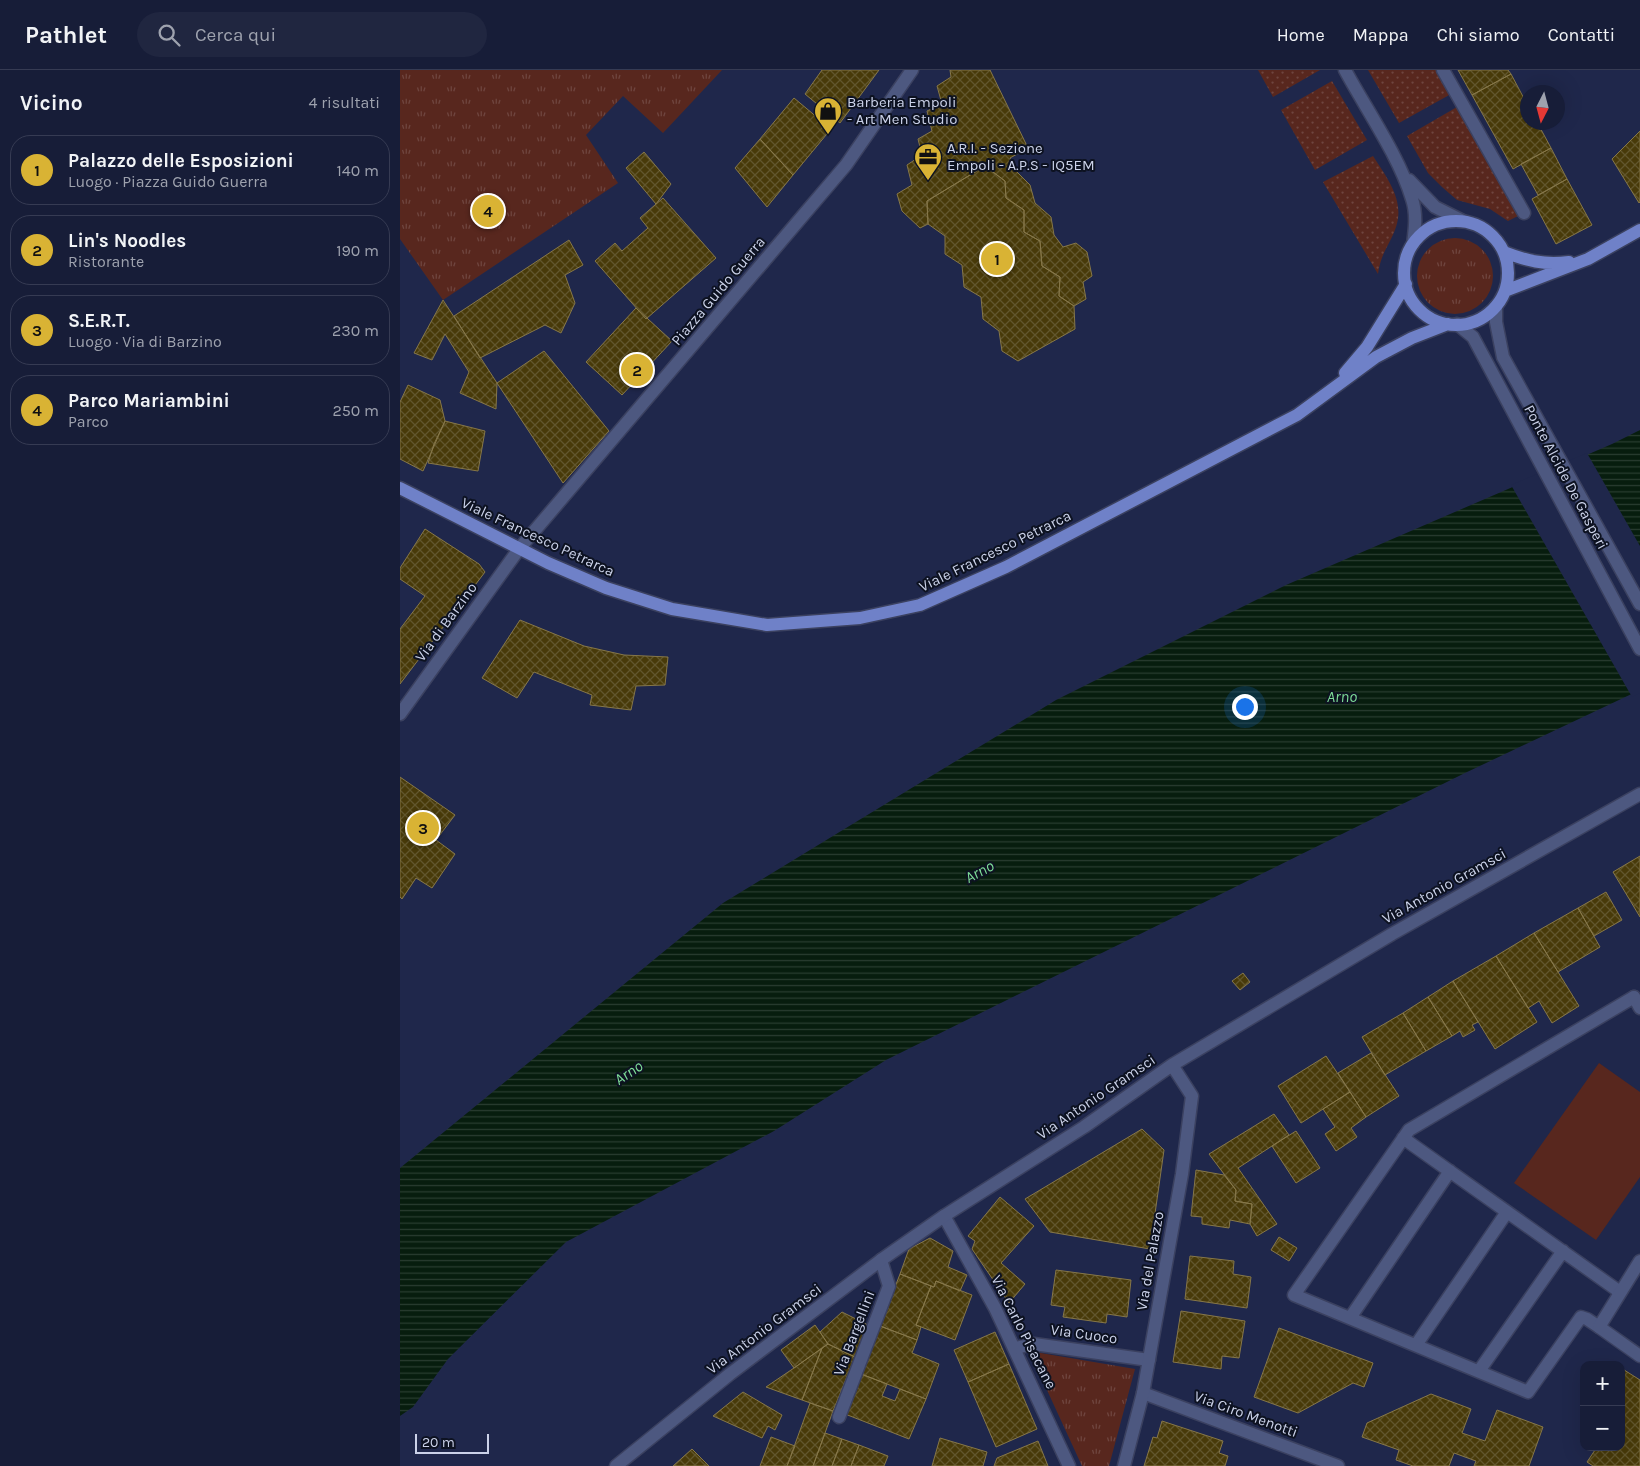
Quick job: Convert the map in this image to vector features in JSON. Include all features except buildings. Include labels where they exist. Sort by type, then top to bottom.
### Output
[{"type":"main road","name":"Piazza Guido Guerra","points":[[519,549],[846,165],[912,70]]},
{"type":"main road","points":[[1345,70],[1400,168],[1421,195],[1435,207],[1463,221],[1480,226],[1494,237],[1504,252],[1508,265],[1505,291],[1496,306],[1485,316],[1472,322],[1453,324],[1433,319],[1421,310],[1411,298],[1406,284],[1406,264],[1413,244],[1415,228],[1414,210],[1400,168]]},
{"type":"main road","points":[[1443,70],[1524,213]]},
{"type":"main road","points":[[1413,244],[1422,233],[1434,226],[1448,221],[1463,221]]},
{"type":"main road","points":[[1505,291],[1588,259],[1640,230]]},
{"type":"main road","points":[[1504,252],[1530,262],[1548,264],[1588,259]]},
{"type":"main road","name":"Viale Francesco Petrarca","points":[[1328,391],[1367,347],[1406,284]]},
{"type":"main road","name":"Ponte Alcide De Gasperi","points":[[1496,306],[1496,322],[1503,357],[1640,604]]},
{"type":"main road","name":"Viale Francesco Petrarca","points":[[400,488],[519,549],[606,588],[672,609],[767,625],[860,618],[920,605],[1006,567],[1297,415],[1376,357],[1412,338],[1453,324]]},
{"type":"main road","name":"Ponte Alcide De Gasperi","points":[[1453,324],[1473,337],[1640,650]]},
{"type":"main road","name":"Via di Barzino","points":[[400,714],[519,549]]},
{"type":"main road","name":"Via Antonio Gramsci","points":[[616,1466],[730,1374],[881,1260],[944,1216],[1084,1126],[1172,1065],[1392,934],[1640,794]]},
{"type":"main road","name":"Via Antonio Gramsci","points":[[1627,802],[1640,799]]},
{"type":"main road","points":[[1637,1002],[1409,1130],[1294,1295],[1528,1392],[1581,1317],[1587,1319],[1640,1356]]},
{"type":"main road","name":"Via del Palazzo","points":[[1124,1466],[1143,1393],[1182,1174],[1192,1096],[1172,1065]]},
{"type":"main road","points":[[1403,1138],[1620,1292]]},
{"type":"main road","points":[[1350,1318],[1450,1171]]},
{"type":"main road","points":[[1416,1346],[1507,1212]]},
{"type":"main road","name":"Via Carlo Pisacane","points":[[944,1216],[1015,1348],[1069,1466]]},
{"type":"main road","points":[[1480,1371],[1563,1251]]},
{"type":"main road","name":"Via Bargellini","points":[[839,1416],[889,1286],[881,1260]]},
{"type":"main road","points":[[1599,1327],[1640,1261]]},
{"type":"main road","name":"Via Cuoco","points":[[1015,1348],[1034,1344],[1149,1360]]},
{"type":"main road","name":"Via Ciro Menotti","points":[[1143,1393],[1338,1466]]},
{"type":"green space","points":[[400,70],[722,70],[663,133],[623,96],[586,135],[618,183],[443,300],[400,239]]},
{"type":"green space","points":[[1258,70],[1320,70],[1273,97]]},
{"type":"green space","points":[[1368,70],[1437,70],[1451,94],[1399,123]]},
{"type":"green space","points":[[1332,81],[1367,140],[1315,170],[1281,110]]},
{"type":"green space","points":[[1457,107],[1518,216],[1508,221],[1490,209],[1457,200],[1428,173],[1407,136]]},
{"type":"green space","points":[[1373,156],[1393,190],[1398,208],[1396,227],[1383,254],[1378,274],[1323,182]]},
{"type":"green space","points":[[1455,238],[1469,241],[1482,249],[1490,262],[1493,276],[1490,290],[1482,303],[1469,311],[1455,314],[1441,311],[1428,303],[1420,290],[1417,276],[1420,262],[1428,249],[1441,241]]},
{"type":"green space","points":[[1599,1063],[1640,1092],[1640,1177],[1596,1240],[1514,1183]]},
{"type":"green space","points":[[1029,1351],[1135,1369],[1109,1466],[1082,1466]]},
{"type":"water","name":"Arno","points":[[1640,430],[1640,690],[1465,773],[886,1060],[774,1131],[566,1242],[448,1359],[413,1407],[400,1416],[400,1168],[723,903],[1056,700],[1286,585],[1612,444]]},
{"type":"pier","points":[[1587,453],[1640,546],[1640,693],[1632,697],[1511,485]]},
{"type":"place","name":"Barberia Empoli - Art Men Studio","points":[[828,135]]},
{"type":"place","name":"A.R.I. - Sezione Empoli - A.P.S - IQ5EM","points":[[928,181]]},
{"type":"place","name":"Parco Mariambini","points":[[488,211]]},
{"type":"place","name":"Palazzo delle Esposizioni","points":[[997,259]]},
{"type":"place","name":"Lin's Noodles","points":[[637,370]]},
{"type":"place","name":"S.E.R.T.","points":[[423,828]]}]
